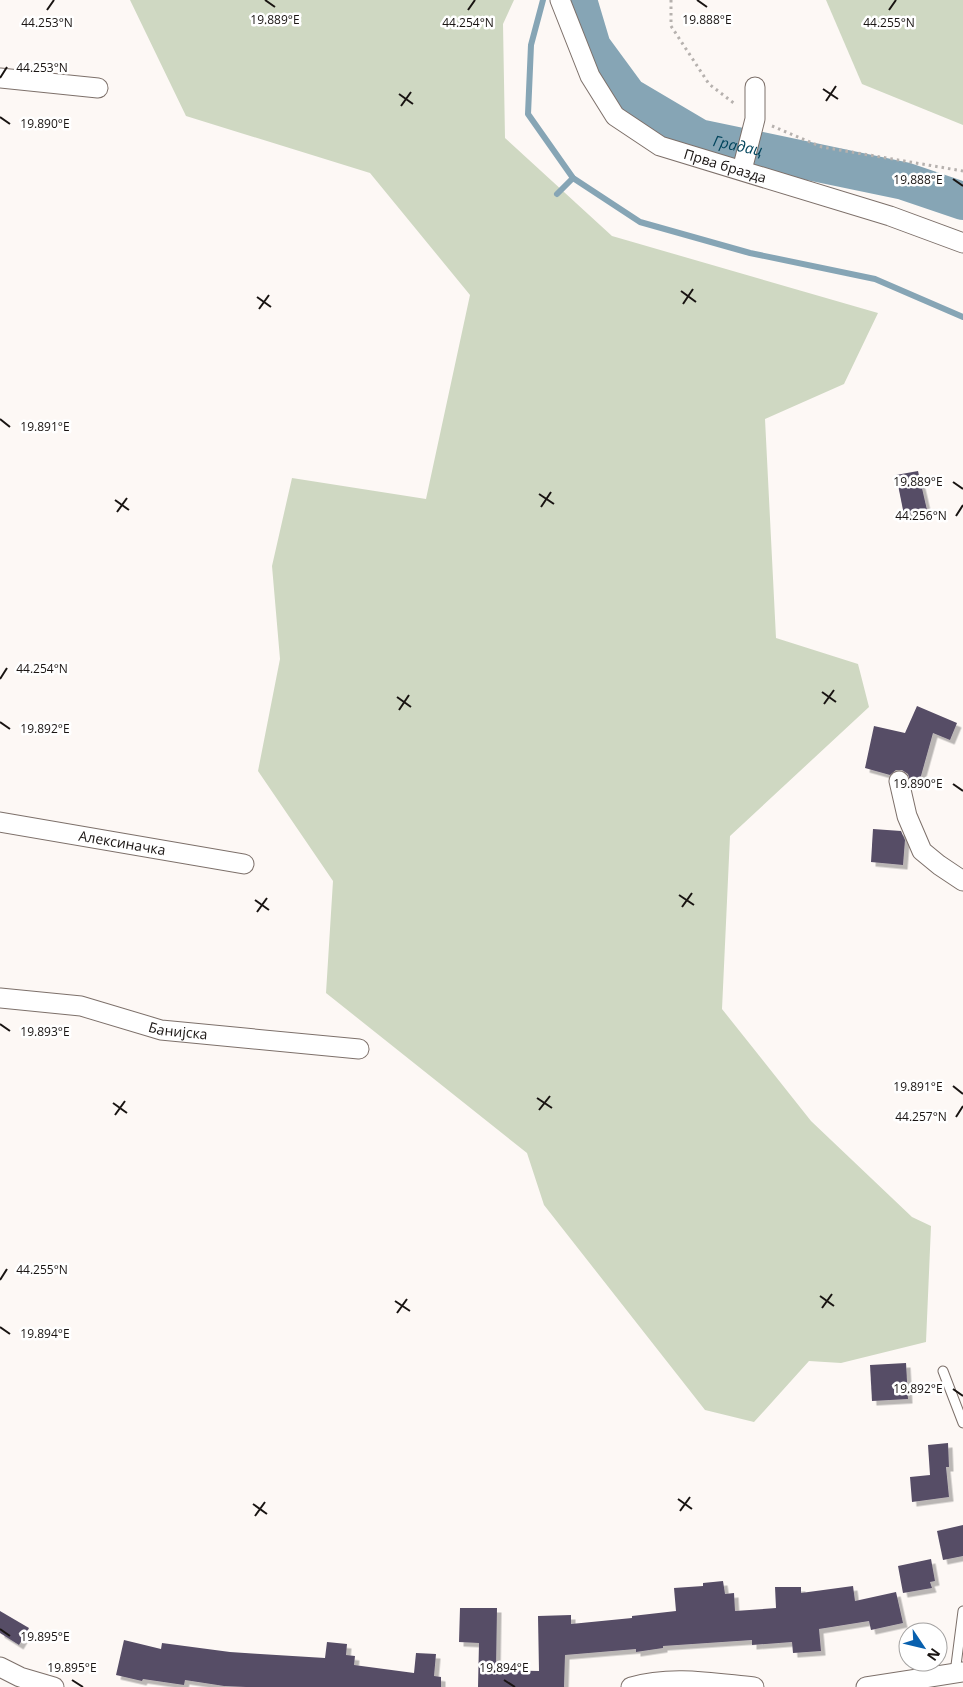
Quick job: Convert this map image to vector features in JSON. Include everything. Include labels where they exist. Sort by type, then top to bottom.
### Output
[{"type":"street","name":"Прва бразда","points":[[560,3],[590,76],[615,116],[660,146],[890,216],[963,243]]},
{"type":"street","points":[[0,78],[98,88]]},
{"type":"street","points":[[742,170],[755,119],[755,87]]},
{"type":"street","points":[[899,781],[907,816],[922,850],[939,865],[963,881]]},
{"type":"street","name":"Алексиначка","points":[[0,822],[244,864]]},
{"type":"street","name":"Банијска","points":[[0,998],[81,1006],[161,1030],[360,1049]]},
{"type":"street","points":[[0,1667],[20,1677],[54,1687]]},
{"type":"street","points":[[866,1687],[959,1672]]},
{"type":"street","points":[[631,1687],[663,1680],[678,1680],[754,1687]]},
{"type":"lane","points":[[942,1371],[963,1423]]},
{"type":"lane","points":[[959,1672],[963,1611]]},
{"type":"path","points":[[671,0],[671,26],[709,84],[755,119],[822,147],[963,171]]},
{"type":"green space","points":[[130,0],[514,0],[503,24],[505,138],[612,236],[878,313],[844,384],[765,419],[776,638],[858,664],[869,707],[730,836],[722,1009],[811,1121],[912,1217],[931,1226],[926,1342],[841,1363],[809,1361],[754,1422],[705,1410],[544,1205],[527,1153],[326,993],[333,881],[258,771],[280,659],[272,566],[292,478],[426,499],[470,295],[370,173],[186,116]]},
{"type":"green space","points":[[826,0],[963,0],[963,125],[862,84]]},
{"type":"building","points":[[918,471],[927,510],[904,515],[896,475]]},
{"type":"building","points":[[917,706],[957,723],[950,740],[933,733],[919,783],[910,781],[908,774],[902,770],[896,770],[890,775],[865,768],[874,726],[905,733]]},
{"type":"building","points":[[873,829],[901,831],[905,840],[903,865],[871,862]]},
{"type":"building","points":[[906,1363],[908,1399],[872,1401],[870,1365]]},
{"type":"building","points":[[948,1443],[949,1467],[946,1467],[949,1497],[912,1502],[910,1477],[930,1475],[928,1445]]},
{"type":"building","points":[[963,1525],[963,1556],[943,1560],[937,1531]]},
{"type":"building","points":[[931,1559],[935,1581],[930,1582],[932,1588],[903,1593],[898,1566]]},
{"type":"building","points":[[723,1581],[725,1594],[734,1593],[735,1611],[776,1608],[775,1587],[801,1587],[801,1593],[853,1586],[855,1601],[896,1592],[903,1622],[871,1630],[869,1621],[819,1629],[821,1651],[793,1653],[792,1642],[752,1645],[752,1640],[663,1646],[663,1648],[636,1652],[636,1649],[565,1655],[564,1687],[478,1687],[479,1643],[459,1642],[460,1608],[497,1608],[496,1670],[539,1671],[538,1616],[571,1615],[571,1624],[632,1618],[632,1616],[676,1611],[674,1588],[703,1586],[703,1583]]},
{"type":"building","points":[[0,1611],[29,1628],[19,1645],[0,1633]]},
{"type":"building","points":[[124,1640],[161,1649],[162,1643],[230,1652],[325,1658],[327,1642],[347,1644],[346,1655],[355,1656],[354,1665],[414,1673],[416,1653],[436,1654],[434,1676],[441,1677],[441,1687],[246,1687],[224,1686],[185,1680],[184,1685],[143,1679],[142,1681],[116,1675]]},
{"type":"waterway","points":[[543,0],[531,45],[528,114],[573,178],[640,222],[750,253],[875,279],[963,317]]},
{"type":"waterway","name":"Градац","points":[[578,0],[592,47],[628,96],[699,138],[904,181],[963,201]]},
{"type":"waterway","points":[[557,194],[573,178]]}]
